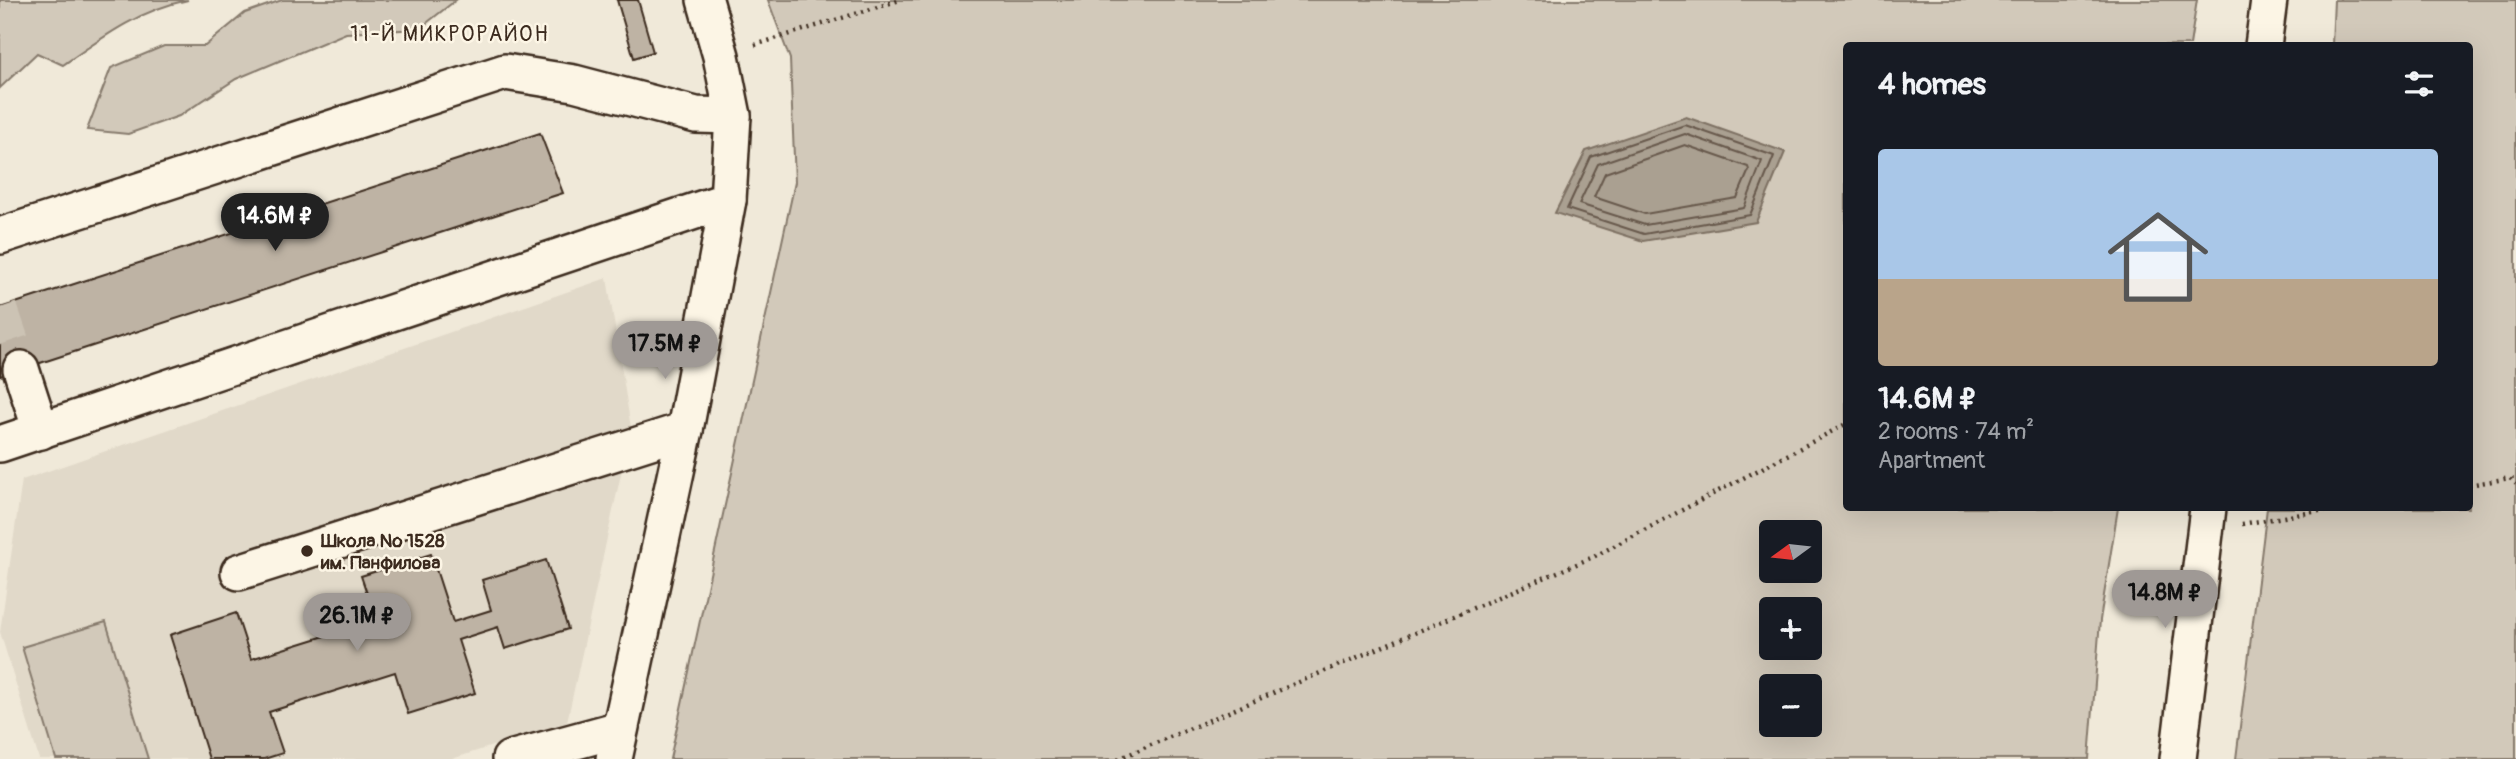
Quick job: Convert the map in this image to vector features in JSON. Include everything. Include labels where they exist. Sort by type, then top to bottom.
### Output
[{"type":"street","points":[[510,759],[617,744],[685,430],[728,200],[733,116],[721,56],[705,0]]},
{"type":"street","points":[[2264,42],[2269,0]]},
{"type":"street","points":[[0,236],[505,72],[574,83],[696,115],[733,116]]},
{"type":"street","points":[[0,444],[728,200]]},
{"type":"street","points":[[21,369],[41,431]]},
{"type":"street","points":[[239,572],[685,430]]},
{"type":"street","points":[[2178,759],[2206,522]]},
{"type":"path","points":[[721,56],[900,0]]},
{"type":"path","points":[[1118,759],[1592,557],[1843,426]]},
{"type":"path","points":[[2473,484],[2510,478],[2516,484]]},
{"type":"path","points":[[2206,522],[2247,523],[2319,511]]},
{"type":"shaded area","points":[[0,0],[188,0],[153,10],[137,18],[63,65],[37,53],[0,88]]},
{"type":"shaded area","points":[[282,0],[456,0],[419,29],[346,33],[236,79],[179,116],[128,134],[87,130],[111,68],[164,46],[205,46],[245,13]]},
{"type":"shaded area","points":[[768,0],[2197,0],[2190,42],[1843,42],[1843,511],[2118,511],[2100,620],[2089,759],[670,759],[795,182],[790,59]]},
{"type":"shaded area","points":[[2334,0],[2516,0],[2516,759],[2236,759],[2267,511],[2473,511],[2473,42],[2332,42]]},
{"type":"shaded area","name":"Школа № 1528 им. Панфилова","points":[[607,278],[631,428],[567,722],[452,759],[39,759],[0,632],[22,480]]},
{"type":"shaded area","points":[[106,622],[148,759],[56,759],[22,647]]},
{"type":"water","points":[[1686,117],[1785,152],[1756,222],[1643,241],[1555,213],[1586,151]]},
{"type":"building","points":[[617,0],[638,0],[653,52],[634,58]]},
{"type":"building","points":[[540,133],[563,193],[0,376],[0,308]]},
{"type":"building","points":[[431,554],[453,622],[491,610],[482,580],[546,560],[568,629],[505,649],[498,627],[458,640],[475,693],[408,714],[395,672],[269,712],[283,753],[264,759],[209,759],[170,635],[236,613],[251,659],[376,620],[361,576]]},
{"type":"tunnel","points":[[0,308],[21,369]]},
{"type":"place","name":"Школа № 1528 им. Панфилова","points":[[307,551]]},
{"type":"district","name":"11-Й МИКРОРАЙОН","points":[[450,34]]}]
